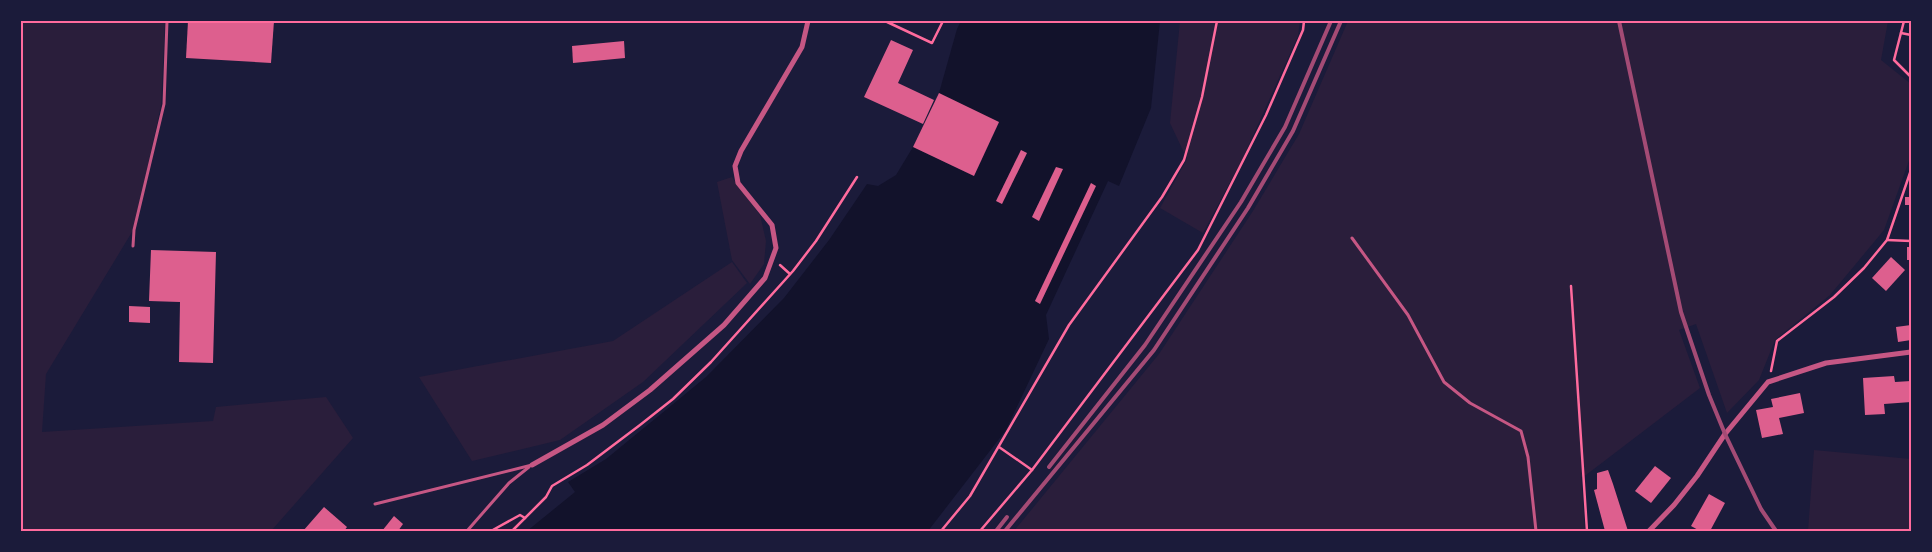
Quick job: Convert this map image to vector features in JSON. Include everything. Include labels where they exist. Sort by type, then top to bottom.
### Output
[{"type":"street","points":[[532,465],[603,425],[650,390],[724,325],[765,278],[776,248],[772,225],[738,183],[735,166],[741,151],[802,46],[808,21]]},
{"type":"street","points":[[1649,531],[1674,505],[1697,476],[1725,434],[1768,382],[1826,362],[1911,352]]},
{"type":"lane","points":[[133,246],[134,230],[164,104],[168,21]]},
{"type":"lane","points":[[1352,238],[1408,315],[1444,382],[1470,403],[1521,431],[1528,457],[1536,531]]},
{"type":"lane","points":[[374,504],[532,465]]},
{"type":"lane","points":[[467,531],[509,483],[532,465]]},
{"type":"path","points":[[885,21],[932,43],[943,21]]},
{"type":"path","points":[[941,531],[970,496],[1070,325],[1162,197],[1184,160],[1202,97],[1217,21]]},
{"type":"path","points":[[980,531],[1032,470],[1198,250],[1266,115],[1303,30],[1304,21]]},
{"type":"path","points":[[1904,21],[1894,60],[1911,77]]},
{"type":"path","points":[[1901,33],[1911,35]]},
{"type":"path","points":[[1768,382],[1778,341],[1834,297],[1864,268],[1887,240],[1911,170]]},
{"type":"path","points":[[512,531],[546,497],[552,486],[587,465],[674,399],[736,336],[816,241],[857,177]]},
{"type":"path","points":[[1887,240],[1911,241]]},
{"type":"path","points":[[779,265],[790,274]]},
{"type":"path","points":[[1571,286],[1587,531]]},
{"type":"path","points":[[1000,447],[1032,470]]},
{"type":"path","points":[[491,531],[520,515],[525,518]]},
{"type":"shaded area","points":[[21,21],[165,21],[161,105],[135,227],[46,374],[42,432],[213,421],[216,407],[326,397],[353,438],[271,531],[21,531]]},
{"type":"shaded area","points":[[961,21],[1160,21],[1151,108],[1119,186],[1108,181],[1046,315],[1049,339],[1006,430],[928,531],[527,531],[575,492],[568,482],[606,459],[706,377],[784,298],[829,240],[867,184],[878,186],[896,175],[913,147],[974,176],[999,123],[939,93]],"holes":[[[1021,150],[1027,153],[1002,204],[996,201]],[[1055,168],[1062,169],[1038,221],[1032,217]],[[1091,184],[1096,186],[1040,304],[1035,301]]]},
{"type":"shaded area","points":[[1180,21],[1300,21],[1298,36],[1242,160],[1203,233],[1160,208],[1187,159],[1170,123]]},
{"type":"shaded area","points":[[1348,21],[1888,21],[1881,60],[1911,84],[1911,155],[1884,230],[1830,295],[1775,340],[1759,380],[1727,413],[1696,324],[1679,330],[1700,388],[1581,477],[1585,531],[1014,531],[1159,354],[1253,211],[1299,134]]},
{"type":"shaded area","points":[[732,177],[760,215],[766,241],[764,264],[750,284],[732,260],[717,182]]},
{"type":"shaded area","points":[[732,262],[747,283],[643,382],[560,440],[472,461],[419,377],[613,341]]},
{"type":"shaded area","points":[[1814,450],[1911,459],[1911,531],[1808,531]]},
{"type":"building","points":[[188,21],[274,21],[271,63],[186,58]]},
{"type":"building","points":[[891,40],[913,50],[898,83],[934,100],[923,124],[864,97]]},
{"type":"building","points":[[624,41],[625,58],[573,63],[572,46]]},
{"type":"building","points":[[939,93],[999,122],[974,176],[913,147]]},
{"type":"building","points":[[1021,150],[1027,153],[1002,204],[996,201]]},
{"type":"building","points":[[1056,167],[1063,169],[1039,221],[1032,217]]},
{"type":"building","points":[[1091,183],[1096,186],[1040,304],[1035,301]]},
{"type":"building","points":[[1905,197],[1911,197],[1911,205],[1905,205]]},
{"type":"building","points":[[1907,247],[1911,247],[1911,260],[1907,260]]},
{"type":"building","points":[[151,250],[216,252],[213,363],[179,362],[180,302],[149,301]]},
{"type":"building","points":[[1891,257],[1905,270],[1886,291],[1872,278]]},
{"type":"building","points":[[129,306],[150,307],[150,323],[129,322]]},
{"type":"building","points":[[1911,325],[1911,340],[1898,342],[1896,327]]},
{"type":"building","points":[[1894,376],[1895,382],[1911,381],[1911,402],[1884,404],[1885,414],[1865,415],[1863,378]]},
{"type":"building","points":[[1800,393],[1804,413],[1779,418],[1783,434],[1762,438],[1756,410],[1773,407],[1771,399]]},
{"type":"building","points":[[1655,466],[1671,478],[1651,503],[1635,491]]},
{"type":"building","points":[[1608,470],[1628,531],[1605,531],[1594,490],[1597,489],[1597,473]]},
{"type":"building","points":[[1709,494],[1725,503],[1710,531],[1700,531],[1691,526]]},
{"type":"building","points":[[324,507],[347,527],[344,531],[303,531]]},
{"type":"building","points":[[394,516],[403,524],[398,531],[382,531]]},
{"type":"railway","points":[[1049,467],[1145,345],[1241,202],[1285,127],[1331,21]]},
{"type":"railway","points":[[1005,531],[1154,350],[1248,208],[1293,131],[1341,21]]},
{"type":"railway","points":[[1619,21],[1681,312],[1709,395],[1725,434],[1761,509],[1776,531]]},
{"type":"railway","points":[[996,531],[1007,517]]}]
